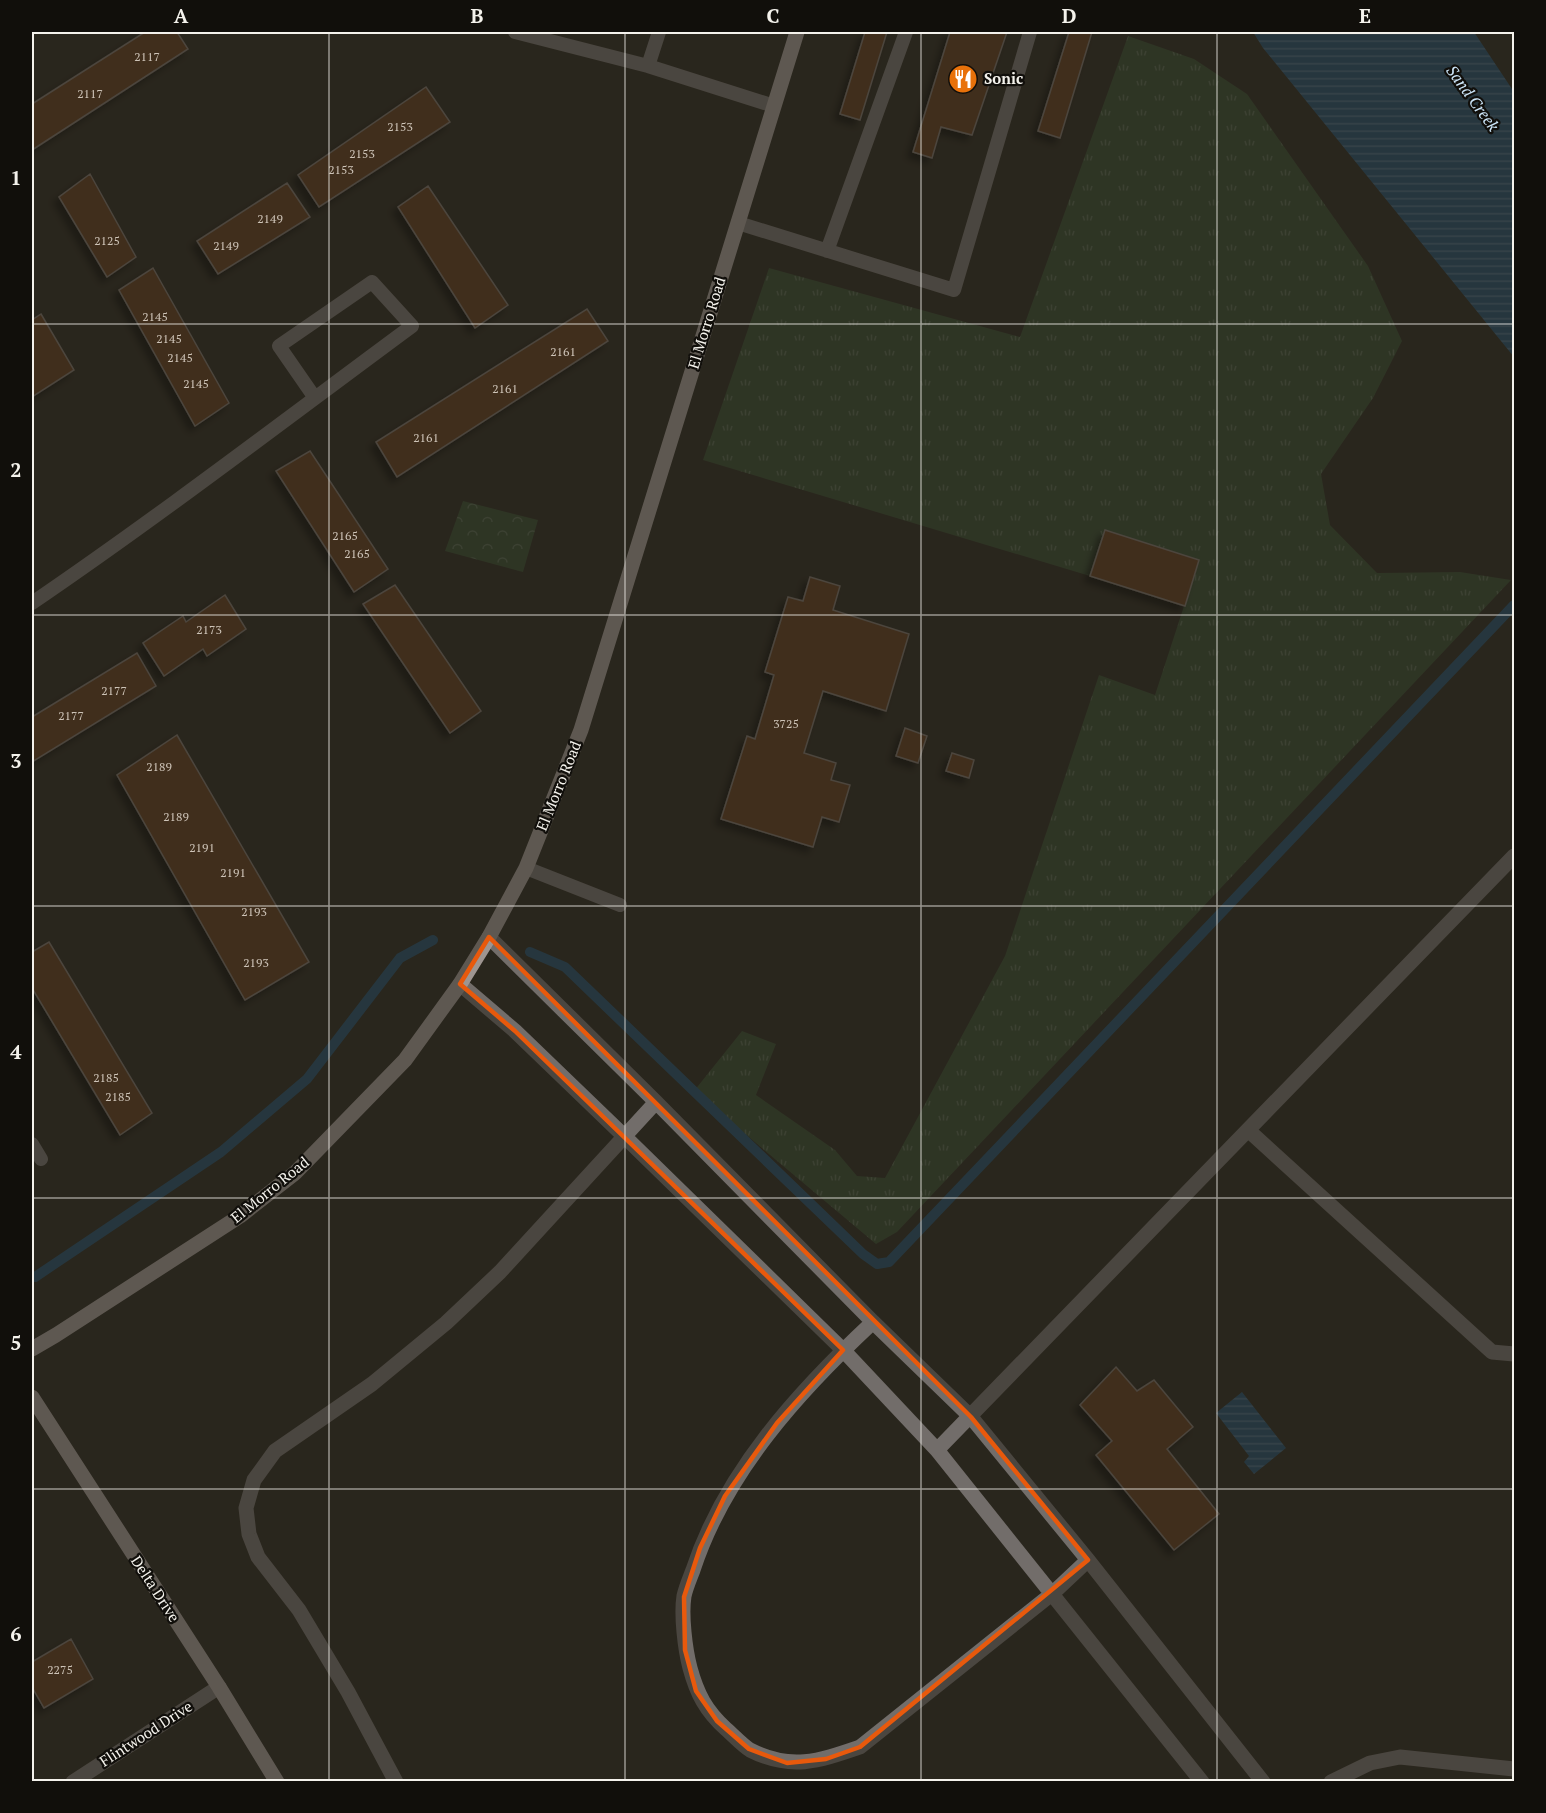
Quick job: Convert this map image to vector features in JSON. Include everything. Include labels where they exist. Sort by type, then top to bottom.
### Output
[{"type":"street","name":"El Morro Road","points":[[32,1349],[240,1216],[295,1173],[405,1060],[460,984],[489,937],[526,868],[581,730],[796,32]]},
{"type":"street","points":[[937,1450],[1515,856]]},
{"type":"street","points":[[489,937],[873,1322],[971,1417],[1088,1560],[1263,1782]]},
{"type":"street","points":[[460,984],[515,1031],[624,1136],[843,1350],[937,1450],[1202,1782]]},
{"type":"street","points":[[396,1782],[348,1692],[299,1610],[258,1557],[249,1534],[246,1508],[254,1480],[275,1450],[372,1384],[446,1323],[500,1272],[656,1102]]},
{"type":"street","points":[[1248,1130],[1492,1352],[1515,1354]]},
{"type":"street","points":[[873,1322],[843,1350],[777,1423],[725,1496],[700,1548],[684,1597],[685,1650],[696,1691],[717,1721],[749,1749],[787,1763],[825,1758],[860,1747],[1053,1593],[1088,1560]]},
{"type":"street","name":"Delta Drive","points":[[32,1397],[277,1782]]},
{"type":"street","name":"Flintwood Drive","points":[[73,1782],[219,1688]]},
{"type":"street","points":[[1331,1782],[1370,1763],[1400,1757],[1515,1769]]},
{"type":"lane","points":[[515,32],[648,66],[774,106]]},
{"type":"lane","points":[[648,66],[659,32]]},
{"type":"lane","points":[[827,251],[906,32]]},
{"type":"lane","points":[[738,223],[954,290],[1030,32]]},
{"type":"lane","points":[[32,603],[98,558],[315,398],[412,326],[372,282],[279,346],[315,398]]},
{"type":"lane","points":[[526,868],[620,905]]},
{"type":"lane","points":[[32,1144],[41,1159]]},
{"type":"highlighted area","points":[[489,937],[971,1417],[1088,1560],[860,1747],[826,1759],[787,1763],[749,1749],[717,1721],[696,1691],[685,1650],[684,1597],[700,1548],[725,1496],[777,1423],[843,1350],[515,1031],[460,984]]},
{"type":"green space","points":[[1128,36],[1194,59],[1247,94],[1368,266],[1402,341],[1373,398],[1321,474],[1330,525],[1377,573],[1460,572],[1511,580],[897,1232],[876,1244],[694,1091],[742,1031],[776,1044],[756,1095],[835,1150],[857,1176],[885,1178],[1005,956],[1099,675],[1155,695],[1199,560],[1105,530],[1090,576],[703,460],[769,268],[1020,337]]},
{"type":"green space","points":[[463,501],[538,520],[523,572],[445,551]]},
{"type":"water","name":"Sand Creek","points":[[1253,32],[1474,32],[1514,92],[1514,357],[1263,48]]},
{"type":"water","points":[[1242,1392],[1286,1448],[1254,1474],[1244,1462],[1249,1456],[1216,1413]]},
{"type":"building","points":[[145,32],[177,32],[188,49],[32,150],[32,104]]},
{"type":"building","points":[[865,32],[887,32],[860,120],[840,114]]},
{"type":"building","name":"Sonic","points":[[950,32],[1007,32],[972,135],[941,127],[932,158],[913,152]]},
{"type":"building","points":[[1069,32],[1092,32],[1060,138],[1038,131]]},
{"type":"building","points":[[426,87],[450,122],[319,207],[298,175]]},
{"type":"building","points":[[90,174],[136,257],[107,277],[59,197]]},
{"type":"building","points":[[287,183],[310,217],[218,274],[197,241]]},
{"type":"building","points":[[428,186],[508,305],[475,328],[398,207]]},
{"type":"building","points":[[153,268],[229,403],[195,426],[119,290]]},
{"type":"building","points":[[587,309],[608,341],[397,477],[376,442]]},
{"type":"building","points":[[41,314],[74,370],[32,397],[32,320]]},
{"type":"building","points":[[310,451],[388,569],[354,592],[276,471]]},
{"type":"building","points":[[1105,530],[1199,560],[1185,606],[1090,576]]},
{"type":"building","points":[[810,577],[840,586],[833,610],[909,634],[886,711],[823,691],[804,753],[836,763],[831,780],[850,785],[839,822],[822,817],[813,847],[721,819],[747,736],[755,739],[774,675],[765,672],[788,597],[803,601]]},
{"type":"building","points":[[395,585],[481,711],[450,733],[363,604]]},
{"type":"building","points":[[225,595],[246,629],[207,656],[203,649],[164,676],[143,643],[183,616],[186,622]]},
{"type":"building","points":[[137,653],[156,686],[32,762],[32,717]]},
{"type":"building","points":[[905,728],[927,736],[918,763],[896,756]]},
{"type":"building","points":[[177,735],[309,962],[245,1000],[117,775]]},
{"type":"building","points":[[952,753],[974,760],[969,778],[946,771]]},
{"type":"building","points":[[49,942],[152,1113],[120,1135],[32,988],[32,952]]},
{"type":"building","points":[[1116,1367],[1137,1391],[1154,1380],[1193,1427],[1167,1449],[1219,1514],[1174,1550],[1096,1455],[1112,1441],[1080,1405]]},
{"type":"building","points":[[71,1639],[93,1679],[44,1708],[32,1687],[32,1662]]},
{"type":"waterway","points":[[530,952],[565,967],[863,1254],[877,1264],[889,1262],[1514,605]]},
{"type":"waterway","points":[[35,1277],[221,1152],[307,1079],[400,958],[433,940]]},
{"type":"place","name":"Sonic","points":[[963,79]]}]
